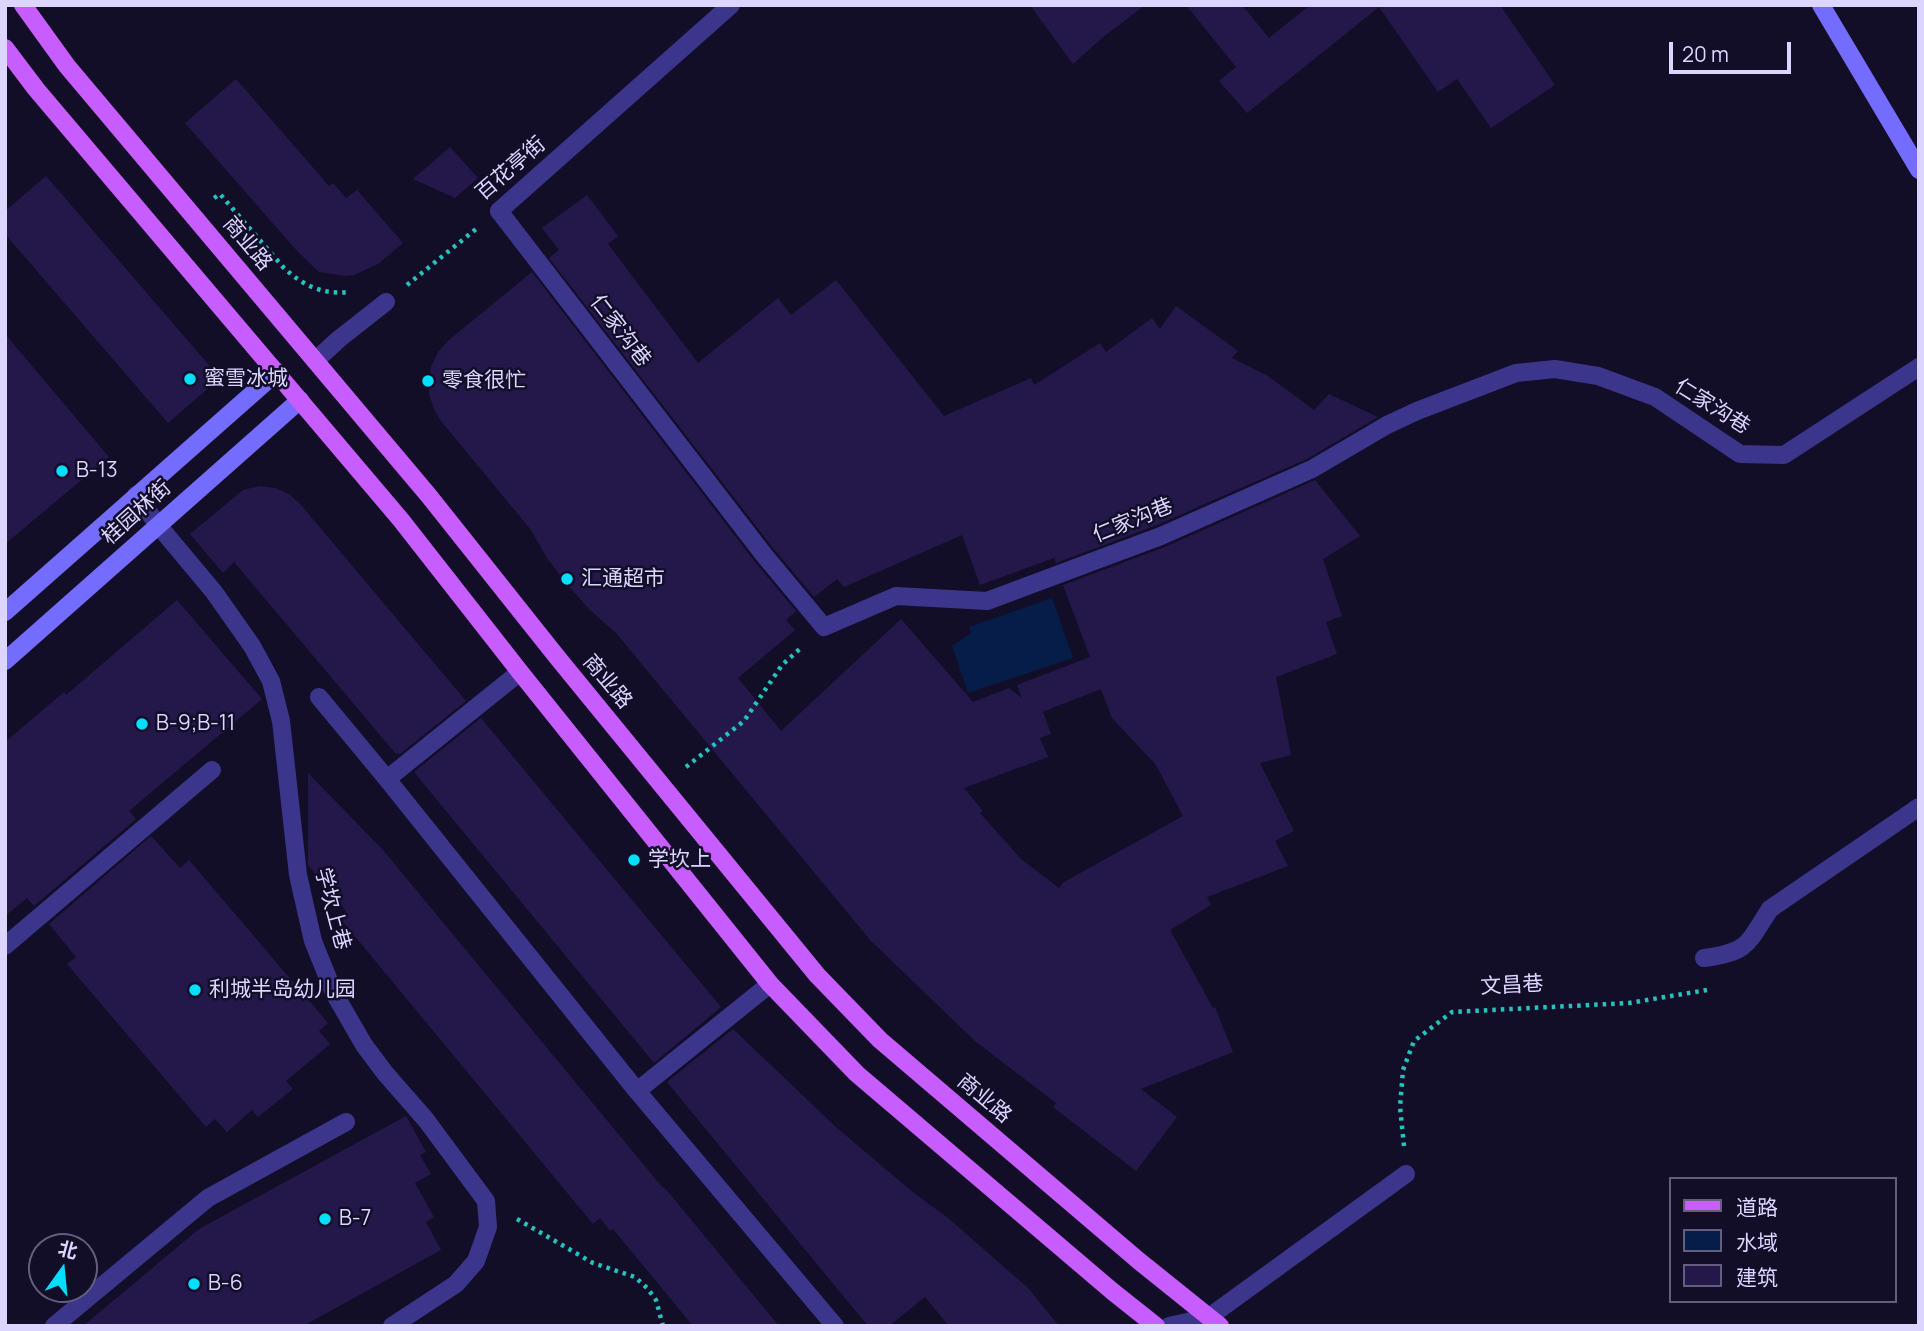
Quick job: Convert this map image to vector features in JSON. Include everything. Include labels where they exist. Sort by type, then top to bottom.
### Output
[{"type":"main road","name":"商业路","points":[[23,5],[67,66],[429,496],[817,975],[880,1040],[1139,1261],[1214,1321]]},
{"type":"main road","points":[[5,48],[36,89],[401,520],[770,984],[857,1074],[1156,1326]]},
{"type":"street","name":"百花亭街","points":[[499,211],[731,5]]},
{"type":"street","points":[[1821,5],[1919,170]]},
{"type":"street","name":"仁家沟巷","points":[[499,211],[764,555],[824,627],[896,597],[987,601],[1161,536],[1312,469],[1387,425],[1417,411],[1516,373],[1555,369],[1598,376],[1655,397],[1740,454],[1784,455],[1919,367]]},
{"type":"street","points":[[315,361],[387,302]]},
{"type":"street","name":"桂园林街","points":[[5,612],[277,372]]},
{"type":"street","name":"桂园林街","points":[[5,661],[300,400]]},
{"type":"street","name":"学坎上巷","points":[[136,495],[214,592],[252,646],[271,681],[281,721],[298,875],[313,941],[334,993],[364,1045],[426,1120],[486,1201]]},
{"type":"street","points":[[387,779],[520,673]]},
{"type":"street","points":[[319,697],[637,1090],[835,1326]]},
{"type":"street","points":[[5,946],[212,770]]},
{"type":"street","points":[[1704,958],[1723,956],[1746,946],[1770,909],[1919,807]]},
{"type":"street","points":[[637,1090],[770,984]]},
{"type":"street","points":[[54,1326],[208,1198],[346,1122]]},
{"type":"street","points":[[1169,1326],[1214,1321],[1406,1174]]},
{"type":"street","points":[[392,1326],[456,1284],[476,1261],[488,1227],[486,1201]]},
{"type":"path","points":[[220,194],[295,278],[326,292],[353,292]]},
{"type":"path","name":"百花亭街","points":[[387,302],[499,211]]},
{"type":"path","points":[[711,747],[744,721],[782,665],[824,627]]},
{"type":"path","name":"文昌巷","points":[[1406,1174],[1400,1107],[1403,1070],[1414,1041],[1452,1012],[1629,1003],[1717,988]]},
{"type":"path","points":[[486,1201],[593,1263],[635,1277],[656,1300],[663,1326]]},
{"type":"water","points":[[1052,598],[1073,658],[968,693],[952,646],[971,633],[969,627]]},
{"type":"building","points":[[1030,5],[1145,5],[1073,64]]},
{"type":"building","points":[[1186,5],[1242,5],[1269,38],[1310,5],[1500,5],[1555,85],[1491,128],[1457,79],[1438,92],[1379,7],[1247,113],[1219,81],[1236,67]]},
{"type":"building","points":[[236,79],[329,186],[333,183],[346,198],[357,190],[403,243],[378,264],[354,275],[345,276],[319,272],[298,252],[185,123]]},
{"type":"building","points":[[450,147],[478,178],[455,198],[413,179]]},
{"type":"building","points":[[46,176],[220,378],[168,423],[5,234],[5,211]]},
{"type":"building","points":[[587,195],[618,236],[608,244],[698,363],[778,298],[791,315],[836,280],[944,416],[1031,378],[1034,385],[1100,343],[1106,352],[1152,318],[1160,329],[1176,306],[1238,351],[1232,358],[1268,376],[1314,410],[1329,394],[1378,417],[1307,459],[1157,525],[1056,563],[1054,558],[980,585],[962,535],[844,587],[837,579],[814,597],[773,548],[549,258],[559,250],[542,228]]},
{"type":"building","points":[[532,272],[755,562],[796,611],[786,620],[795,630],[738,678],[781,731],[901,619],[973,702],[1009,688],[1022,698],[1017,685],[1090,657],[1063,585],[1165,547],[1315,480],[1360,536],[1323,559],[1342,616],[1326,622],[1337,654],[1276,677],[1291,755],[1260,763],[1294,831],[1275,841],[1288,866],[1207,897],[1211,905],[1170,930],[1213,1008],[1215,1007],[1233,1052],[1141,1089],[1177,1117],[1136,1171],[1053,1107],[1056,1103],[975,1041],[871,941],[616,633],[590,610],[567,584],[547,558],[531,530],[434,409],[428,383],[431,367],[438,352]],"holes":[[[1101,689],[1112,718],[1156,765],[1183,816],[1064,882],[1059,888],[1021,859],[980,813],[983,811],[964,788],[1048,757],[1040,738],[1051,734],[1042,712]]]},
{"type":"building","name":"B-13","points":[[5,334],[109,457],[5,544]]},
{"type":"building","points":[[259,486],[275,488],[289,494],[301,505],[466,701],[400,754],[396,754],[234,562],[223,573],[190,534],[243,490]]},
{"type":"building","name":"B-9;B-11","points":[[177,600],[262,699],[129,811],[136,819],[34,906],[27,898],[5,916],[5,742],[64,692],[66,695]]},
{"type":"building","points":[[481,718],[721,1007],[654,1063],[414,772]]},
{"type":"building","points":[[308,773],[383,850],[779,1326],[693,1326],[613,1229],[610,1231],[600,1218],[593,1224],[339,917],[346,911],[308,865]]},
{"type":"building","name":"利城半岛幼儿园","points":[[151,836],[180,868],[189,860],[328,1023],[319,1031],[330,1044],[286,1081],[293,1089],[258,1117],[252,1110],[227,1132],[215,1119],[206,1127],[67,964],[76,957],[49,924]]},
{"type":"building","points":[[733,1029],[837,1128],[948,1218],[1028,1288],[1059,1326],[949,1326],[925,1297],[889,1326],[868,1326],[667,1082]]},
{"type":"building","name":"B-7","points":[[406,1116],[426,1152],[420,1155],[431,1174],[415,1183],[434,1217],[426,1222],[441,1250],[303,1326],[83,1326],[199,1229]]},
{"type":"place","name":"蜜雪冰城","points":[[190,379]]},
{"type":"place","name":"零食很忙","points":[[428,381]]},
{"type":"place","name":"B-13","points":[[62,471]]},
{"type":"place","name":"汇通超市","points":[[567,579]]},
{"type":"place","name":"B-9;B-11","points":[[142,724]]},
{"type":"place","name":"学坎上","points":[[634,860]]},
{"type":"place","name":"利城半岛幼儿园","points":[[195,990]]},
{"type":"place","name":"B-7","points":[[325,1219]]},
{"type":"place","name":"B-6","points":[[194,1284]]}]
